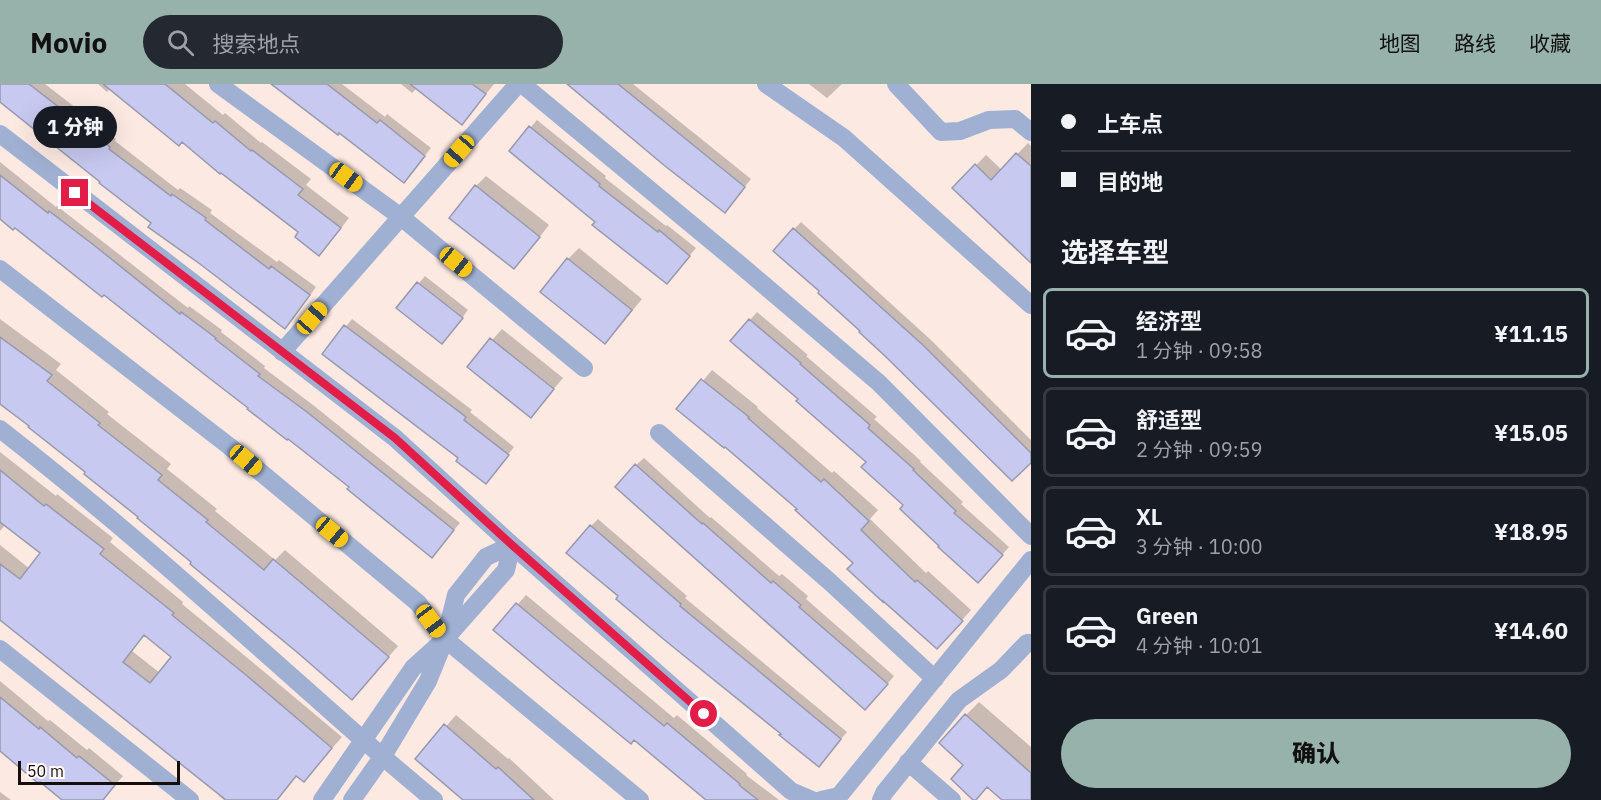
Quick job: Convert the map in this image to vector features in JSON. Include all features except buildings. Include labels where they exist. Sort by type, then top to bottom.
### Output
[{"type":"street","points":[[218,84],[401,217],[584,368]]},
{"type":"street","points":[[282,352],[520,84],[738,263],[879,383],[1031,536]]},
{"type":"street","points":[[766,84],[844,138],[1031,305]]},
{"type":"street","points":[[896,84],[941,132],[960,130],[989,120],[1015,119],[1031,132]]},
{"type":"street","points":[[0,134],[395,438],[512,545],[791,791],[812,800]]},
{"type":"street","points":[[0,269],[229,446],[417,603],[445,639],[640,800]]},
{"type":"street","points":[[0,429],[46,464],[202,597],[434,800]]},
{"type":"street","points":[[659,433],[830,582],[935,679]]},
{"type":"street","points":[[322,800],[413,668],[445,639],[506,570],[512,545]]},
{"type":"street","points":[[822,800],[839,796],[1031,560]]},
{"type":"street","points":[[352,800],[383,756],[428,681],[445,639]]},
{"type":"street","points":[[881,800],[908,762],[959,700],[1001,670],[1027,643],[1031,642]]},
{"type":"street","points":[[0,649],[190,800]]},
{"type":"street","points":[[908,762],[952,800]]},
{"type":"route","points":[[75,193],[395,438],[512,545],[704,714]]}]
